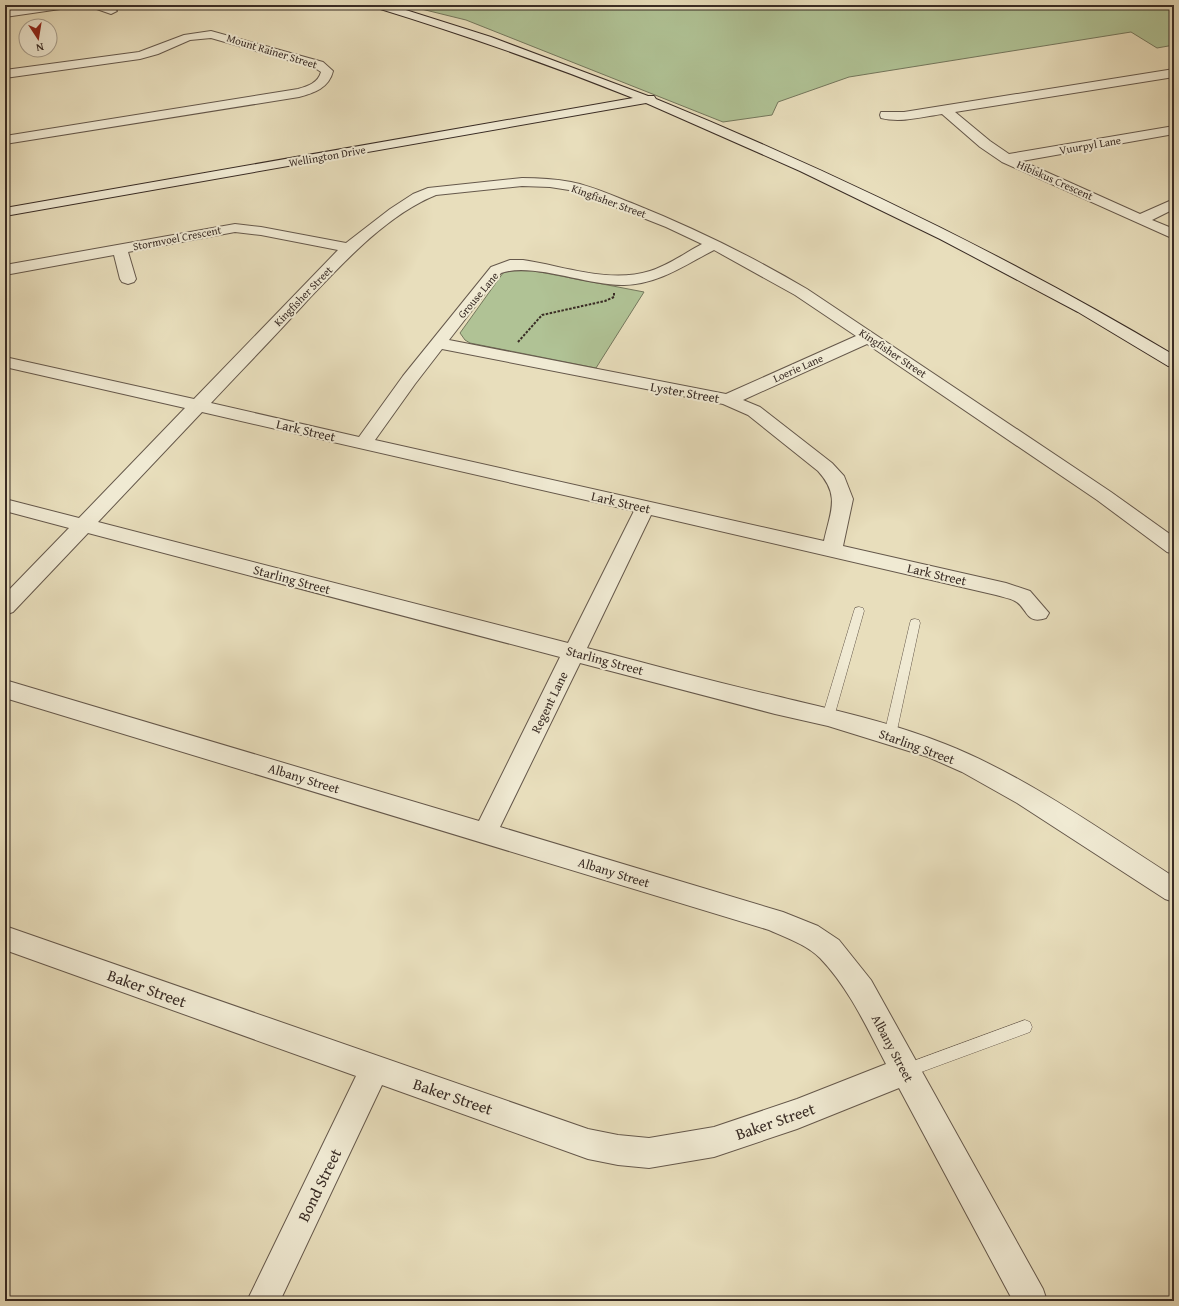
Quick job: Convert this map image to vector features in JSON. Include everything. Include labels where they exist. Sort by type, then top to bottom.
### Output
[{"type":"street","points":[[5,14],[67,5]]},
{"type":"street","points":[[95,5],[111,11]]},
{"type":"street","points":[[378,5],[506,45],[557,63],[650,99],[716,127],[896,210],[1053,292],[1174,362]]},
{"type":"street","name":"Mount Rainer Street","points":[[5,74],[140,54],[154,51],[188,37],[206,34],[227,37],[319,65],[327,71],[325,79],[320,84],[299,93],[5,140]]},
{"type":"street","points":[[886,115],[904,116],[945,110],[1174,72]]},
{"type":"street","name":"Wellington Drive","points":[[5,212],[650,99]]},
{"type":"street","name":"Hibiskus Crescent","points":[[945,110],[984,144],[1007,159],[1174,235]]},
{"type":"street","name":"Vuurpyl Lane","points":[[1007,159],[1174,130]]},
{"type":"street","name":"Kingfisher Street","points":[[5,607],[349,248],[395,212],[426,193],[445,189],[522,182],[550,183],[572,186],[590,192],[671,224],[758,267],[801,292],[868,337],[1104,496],[1174,547]]},
{"type":"street","points":[[1142,220],[1174,203]]},
{"type":"street","name":"Stormvoel Crescent","points":[[5,270],[220,230],[242,228],[349,248]]},
{"type":"street","name":"Grouse Lane","points":[[364,443],[438,343],[496,270],[510,266],[523,265],[608,279],[638,279],[657,274],[714,244]]},
{"type":"street","points":[[120,249],[128,280]]},
{"type":"street","name":"Loerie Lane","points":[[728,400],[868,337]]},
{"type":"street","name":"Lyster Street","points":[[438,343],[728,400],[754,412],[825,467],[837,480],[843,499],[832,550]]},
{"type":"street","points":[[5,362],[197,406]]},
{"type":"street","name":"Lark Street","points":[[197,406],[1012,591],[1023,596],[1038,613]]},
{"type":"street","name":"Starling Street","points":[[5,505],[768,703],[828,717],[936,750],[970,765],[1020,792],[1173,890]]},
{"type":"street","name":"Regent Lane","points":[[485,833],[645,508]]},
{"type":"street","name":"Albany Street","points":[[5,689],[774,920],[809,935],[829,949],[861,989],[1031,1301]]},
{"type":"street","name":"Baker Street","points":[[5,938],[588,1144],[618,1150],[650,1154],[714,1142],[797,1114],[905,1072]]},
{"type":"street","name":"Bond Street","points":[[263,1301],[375,1069]]},
{"type":"lane","points":[[828,717],[859,611]]},
{"type":"lane","points":[[890,735],[916,623]]},
{"type":"lane","points":[[905,1072],[1025,1027]]},
{"type":"path","points":[[507,357],[542,315],[605,301],[614,297],[614,292]]},
{"type":"green space","points":[[405,5],[1174,5],[1174,45],[1157,48],[1131,32],[849,77],[778,102],[772,115],[723,122],[466,20]]},
{"type":"green space","points":[[519,268],[644,292],[596,368],[470,343],[465,340],[460,333],[503,273]]}]
